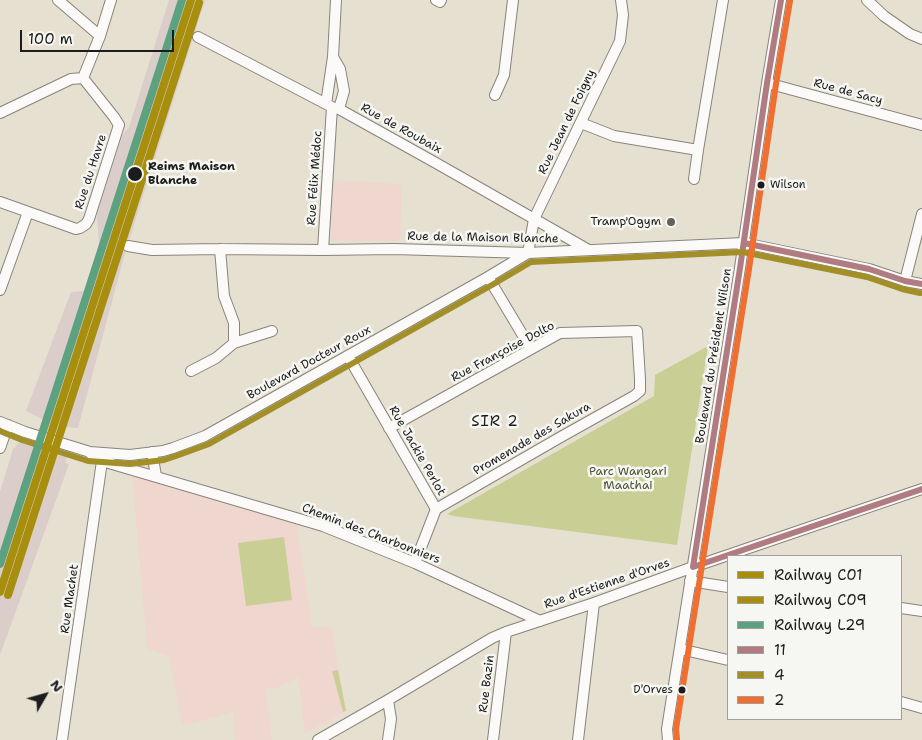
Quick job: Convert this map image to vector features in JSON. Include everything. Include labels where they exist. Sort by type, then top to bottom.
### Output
[{"type":"street","points":[[58,0],[100,36]]},
{"type":"street","points":[[0,113],[71,79],[83,78],[112,0]]},
{"type":"street","points":[[332,107],[336,0]]},
{"type":"street","points":[[436,0],[440,2],[441,0]]},
{"type":"street","points":[[495,95],[504,75],[513,0]]},
{"type":"street","name":"Rue Jean de Foigny","points":[[528,253],[534,218],[620,41],[624,15],[621,0]]},
{"type":"street","points":[[694,179],[723,0]]},
{"type":"street","name":"Boulevard du Président Wilson","points":[[668,740],[667,729],[781,0]]},
{"type":"street","points":[[867,0],[884,16],[910,34],[922,39]]},
{"type":"street","name":"Rue de Roubaix","points":[[198,37],[332,107],[534,218],[588,250]]},
{"type":"street","points":[[332,107],[344,91],[340,69],[333,57]]},
{"type":"street","name":"Rue du Havre","points":[[28,212],[76,229],[84,226],[89,219],[119,125],[83,78]]},
{"type":"street","name":"Rue de Sacy","points":[[767,83],[922,125]]},
{"type":"street","name":"Rue Félix Médoc","points":[[323,250],[332,107]]},
{"type":"street","points":[[581,123],[614,136],[698,150]]},
{"type":"street","points":[[0,202],[28,212],[0,290]]},
{"type":"street","points":[[905,281],[922,214]]},
{"type":"street","name":"Rue de la Maison Blanche","points":[[128,246],[152,250],[394,249],[528,253],[744,243],[869,269],[905,281],[922,284]]},
{"type":"street","points":[[220,249],[224,296],[234,323],[234,343]]},
{"type":"street","name":"Boulevard Docteur Roux","points":[[4,424],[90,452],[130,455],[173,448],[206,436],[528,253]]},
{"type":"street","points":[[488,277],[530,349]]},
{"type":"street","points":[[191,371],[216,358],[234,343],[272,331]]},
{"type":"street","name":"Rue Françoise Dolto","points":[[389,428],[560,333],[637,331],[640,391]]},
{"type":"street","name":"Rue Jackie Perlot","points":[[348,356],[436,509],[415,563]]},
{"type":"street","name":"Promenade des Sakura","points":[[436,509],[640,391]]},
{"type":"street","points":[[0,448],[4,424]]},
{"type":"street","name":"Boulevard Docteur Roux","points":[[90,452],[102,461]]},
{"type":"street","points":[[152,452],[156,476]]},
{"type":"street","name":"Chemin des Charbonniers","points":[[102,461],[323,526],[415,563],[540,620]]},
{"type":"street","name":"Rue Machet","points":[[62,740],[102,461]]},
{"type":"street","name":"Rue d'Estienne d'Orves","points":[[728,555],[922,489]]},
{"type":"street","name":"Rue d'Estienne d'Orves","points":[[318,740],[492,638],[727,555]]},
{"type":"street","points":[[690,581],[727,586]]},
{"type":"street","points":[[578,740],[594,603]]},
{"type":"street","points":[[902,608],[922,611]]},
{"type":"street","name":"Rue Bazin","points":[[493,740],[506,632]]},
{"type":"street","points":[[680,649],[727,660]]},
{"type":"street","points":[[388,700],[391,719],[388,740]]},
{"type":"street","points":[[902,702],[922,708]]},
{"type":"shaded area","points":[[169,0],[205,0],[125,253],[78,428],[66,427],[44,420],[26,411],[71,292],[84,291],[99,246],[97,214],[122,136],[129,127]]},
{"type":"shaded area","points":[[333,180],[402,184],[400,241],[331,241]]},
{"type":"shaded area","points":[[21,441],[67,456],[65,463],[69,464],[0,655],[0,492],[13,449]]},
{"type":"shaded area","points":[[132,475],[297,524],[312,627],[331,626],[346,711],[305,734],[298,677],[282,687],[266,689],[272,740],[235,740],[233,712],[182,726],[169,657],[147,648]]},
{"type":"green space","name":"Parc Wangari Maathai","points":[[708,346],[677,545],[447,514],[654,396],[655,375]]},
{"type":"green space","points":[[284,537],[292,600],[246,606],[238,543]]},
{"type":"green space","points":[[338,670],[346,711],[343,712],[332,671]]},
{"type":"rail line","name":"L29","points":[[0,564],[182,0]]},
{"type":"rail line","name":"C01","points":[[0,592],[191,0]]},
{"type":"rail line","name":"C09","points":[[8,595],[199,3]]},
{"type":"transit line","name":"11","points":[[727,555],[693,567],[781,0]]},
{"type":"transit line","name":"2","points":[[677,739],[676,729],[790,1]]},
{"type":"transit line","name":"11","points":[[744,243],[869,269],[905,281],[922,284]]},
{"type":"transit line","name":"4","points":[[0,431],[88,461],[130,464],[164,460],[209,444],[531,262],[743,252],[867,277],[920,293]]},
{"type":"transit line","name":"11","points":[[728,555],[922,489]]},
{"type":"place","name":"Reims Maison Blanche","points":[[135,174]]},
{"type":"place","name":"Wilson","points":[[761,185]]},
{"type":"place","name":"Tramp'Ogym","points":[[671,222]]},
{"type":"place","name":"D'Orves","points":[[682,690]]},
{"type":"district","name":"SIR 2","points":[[495,422]]}]
